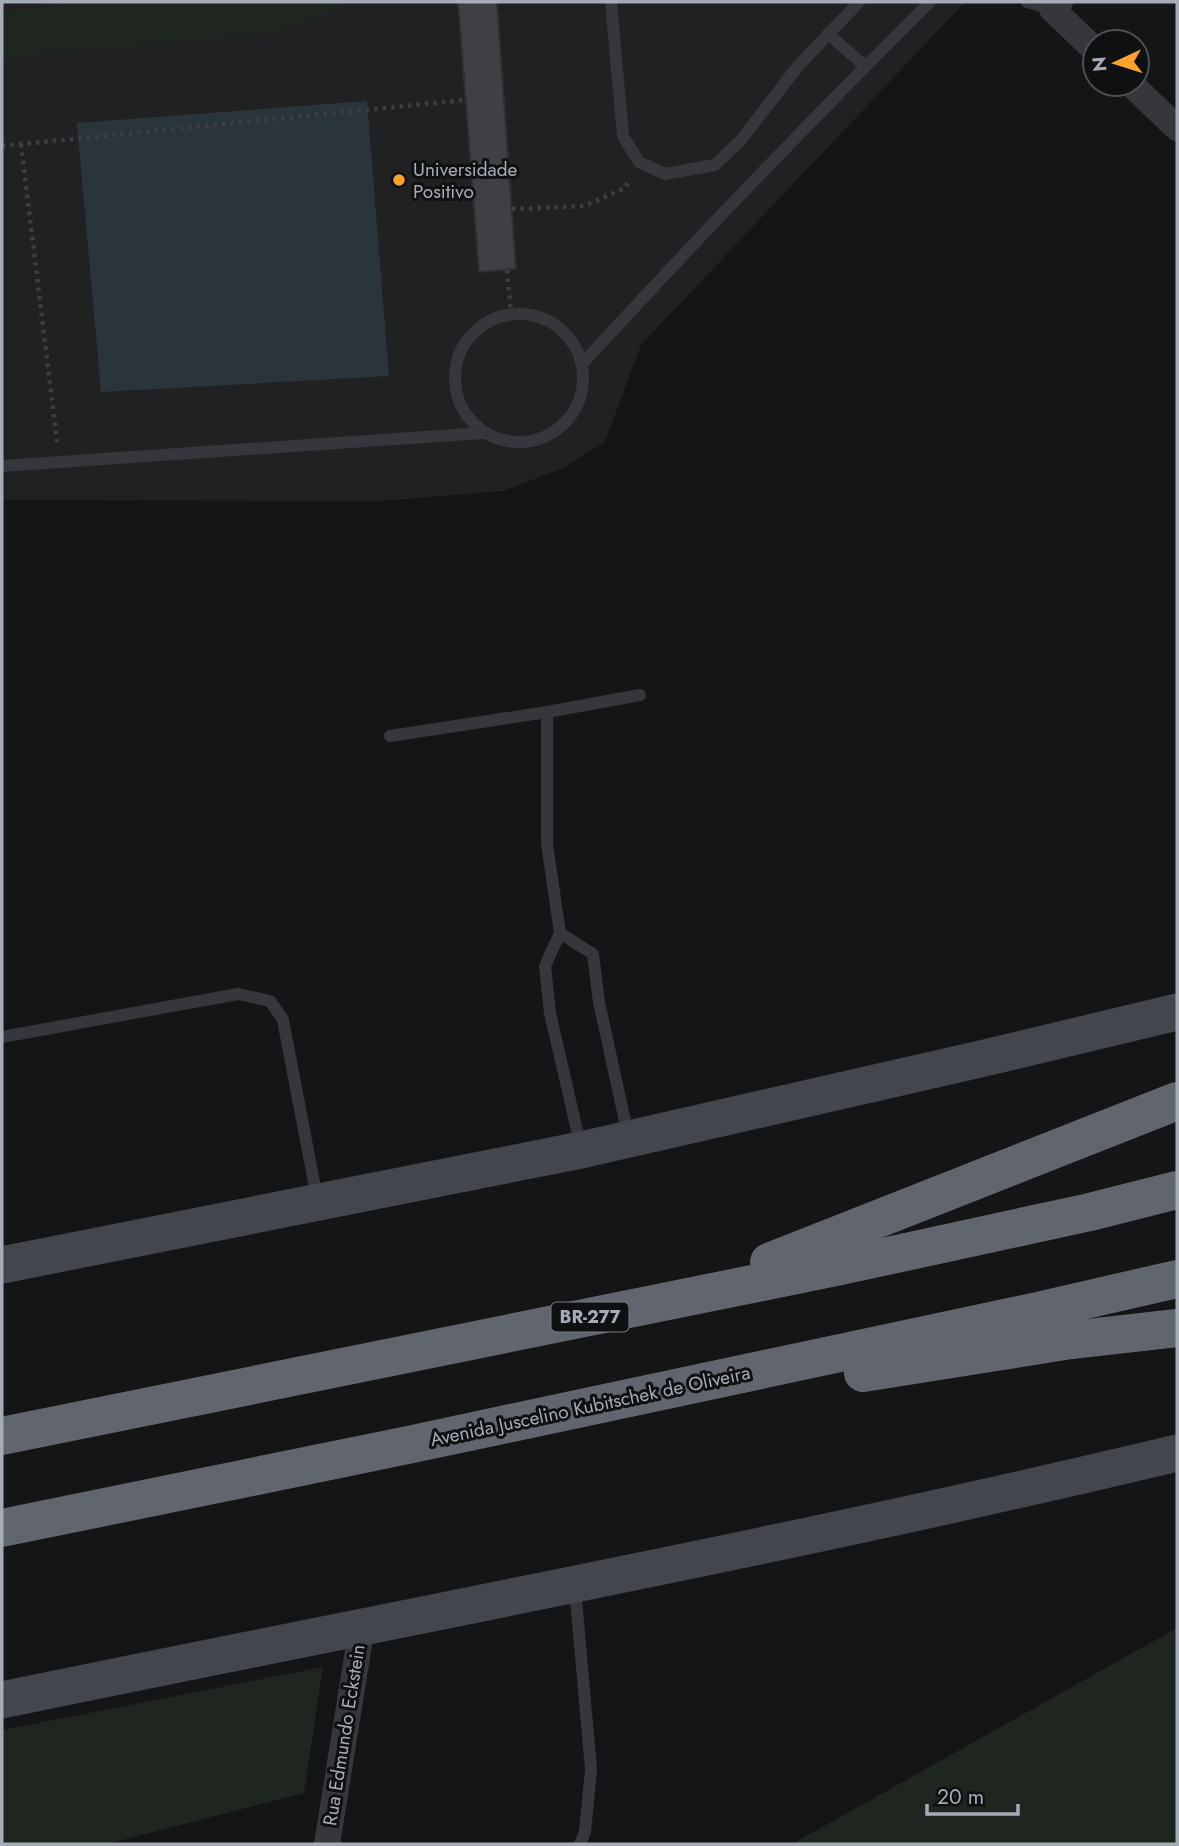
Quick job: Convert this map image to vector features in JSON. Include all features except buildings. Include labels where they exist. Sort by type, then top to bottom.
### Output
[{"type":"highway","points":[[671,1301],[1177,1101]]},
{"type":"highway","name":"BR-277","points":[[2,1436],[671,1301],[1064,1218],[1177,1191]]},
{"type":"highway","name":"Avenida Juscelino Kubitschek de Oliveira","points":[[2,1528],[408,1445],[1177,1279]]},
{"type":"highway","points":[[408,1445],[1071,1340],[1177,1328]]},
{"type":"main road","points":[[2,1265],[581,1150],[1177,1012]]},
{"type":"main road","points":[[2,1700],[575,1584],[1055,1482],[1177,1453]]},
{"type":"street","points":[[1054,4],[1081,34]]},
{"type":"street","points":[[1146,98],[1177,128]]},
{"type":"street","name":"Rua Edmundo Eckstein","points":[[327,1844],[362,1626]]},
{"type":"lane","points":[[611,2],[623,136],[639,162],[664,174],[715,165],[741,140],[798,66],[859,2]]},
{"type":"lane","points":[[582,364],[864,66],[930,2]]},
{"type":"lane","points":[[1027,2],[1054,4]]},
{"type":"lane","points":[[828,34],[864,66]]},
{"type":"lane","points":[[511,313],[541,316],[567,335],[582,364],[583,390],[573,413],[556,432],[533,442],[507,443],[483,433],[462,411],[454,381],[460,350],[479,326],[511,313]]},
{"type":"lane","points":[[2,466],[483,433]]},
{"type":"lane","points":[[390,736],[640,695]]},
{"type":"lane","points":[[547,712],[547,844],[560,933],[545,966],[550,1013],[581,1150]]},
{"type":"lane","points":[[560,933],[593,954],[599,1002],[629,1139]]},
{"type":"lane","points":[[2,1037],[237,994],[270,1001],[283,1020],[318,1202]]},
{"type":"lane","points":[[575,1584],[591,1769],[585,1832],[580,1844]]},
{"type":"path","points":[[2,146],[466,100]]},
{"type":"path","points":[[21,144],[59,461]]},
{"type":"path","points":[[512,209],[584,206],[625,188],[639,162]]},
{"type":"path","points":[[507,270],[511,313]]},
{"type":"shaded area","name":"Universidade Positivo","points":[[2,2],[965,2],[641,345],[605,442],[561,469],[503,491],[380,501],[2,500]]},
{"type":"shaded area","points":[[99,2],[345,2],[302,24],[254,36],[2,58],[2,11]]},
{"type":"shaded area","points":[[367,101],[389,376],[101,392],[77,123]]},
{"type":"shaded area","points":[[1177,1628],[1177,1844],[792,1844]]},
{"type":"shaded area","points":[[323,1667],[304,1793],[107,1844],[2,1844],[2,1730]]},
{"type":"place","name":"Universidade Positivo","points":[[399,180]]}]
